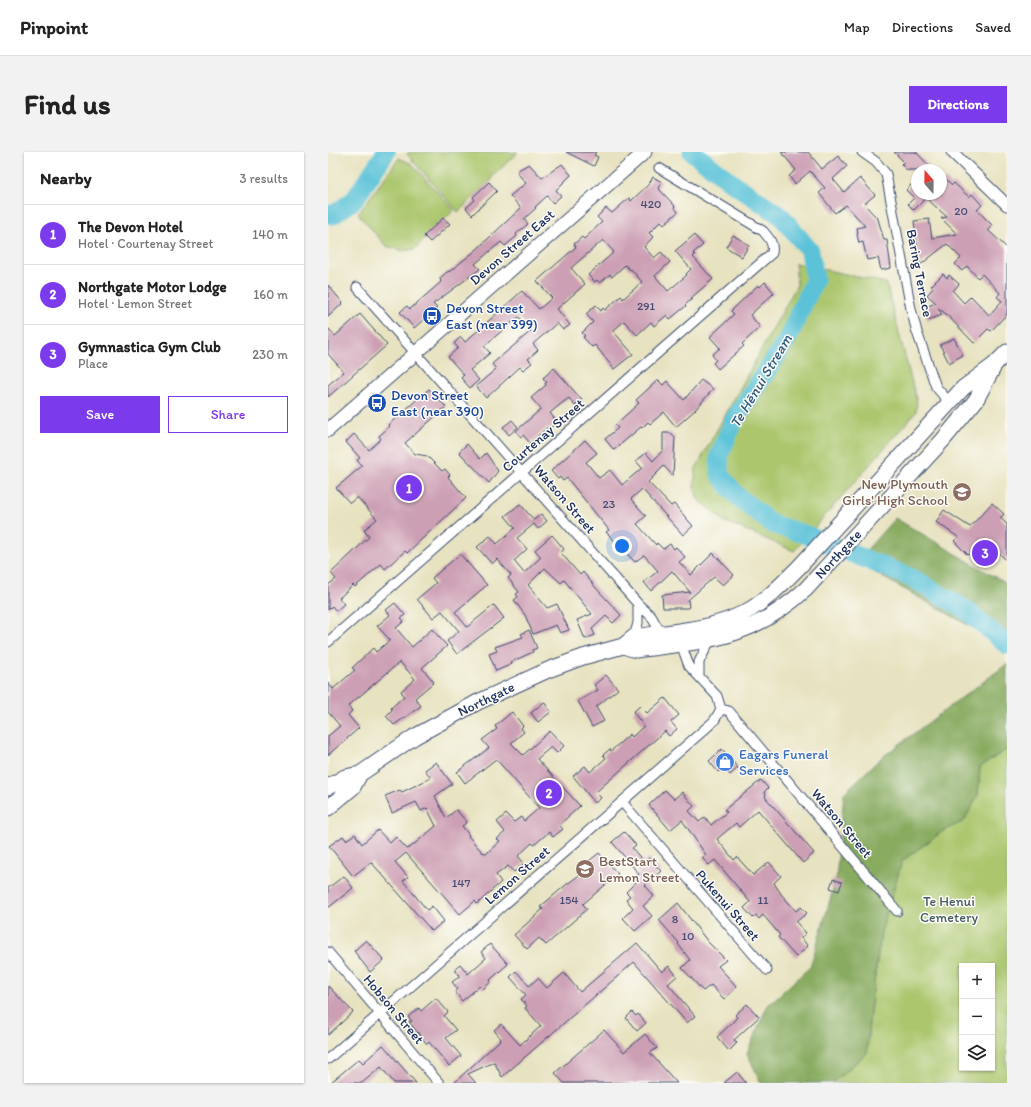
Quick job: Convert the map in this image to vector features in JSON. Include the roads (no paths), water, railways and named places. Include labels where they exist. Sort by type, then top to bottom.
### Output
[{"type":"highway","name":"Northgate","points":[[328,787],[345,776],[360,774],[414,737],[478,702],[548,670],[629,642],[661,633],[710,625],[742,614],[776,590],[850,512],[963,388],[994,366],[1007,352]]},
{"type":"highway","name":"Northgate","points":[[629,642],[636,650],[710,640],[738,633],[759,623],[785,607],[806,589],[965,414],[976,400],[994,366]]},
{"type":"highway","name":"Northgate","points":[[328,808],[353,787],[360,774]]},
{"type":"main road","name":"Devon Street East","points":[[328,430],[645,152]]},
{"type":"street","name":"Baring Terrace","points":[[862,152],[876,162],[886,174],[911,309],[917,332],[936,387],[950,403]]},
{"type":"street","points":[[952,152],[1007,205]]},
{"type":"street","name":"Courtenay Street","points":[[328,642],[772,253],[773,247],[771,239],[763,231],[659,168]]},
{"type":"street","name":"Watson Street","points":[[357,287],[638,604],[652,616],[661,633]]},
{"type":"street","points":[[629,642],[639,616],[638,604]]},
{"type":"street","points":[[699,675],[700,662],[710,640]]},
{"type":"street","points":[[681,644],[689,666],[717,696],[721,709]]},
{"type":"street","name":"Watson Street","points":[[721,709],[729,711],[897,911]]},
{"type":"street","name":"Lemon Street","points":[[328,1059],[706,729],[714,721],[721,709]]},
{"type":"street","name":"Pukenui Street","points":[[622,802],[767,970]]},
{"type":"street","name":"Hobson Street","points":[[328,952],[440,1083]]},
{"type":"waterway","name":"Te Hēnui Stream","points":[[328,214],[333,215],[354,200],[386,152]]},
{"type":"waterway","name":"Te Hēnui Stream","points":[[692,152],[731,182],[781,216],[810,251],[815,279],[787,340],[734,420],[719,456],[720,475],[738,497],[772,524],[804,534],[912,578],[966,610],[1007,645]]},
{"type":"place","name":"Devon Street East (near 399)","points":[[432,316]]},
{"type":"place","name":"Devon Street East (near 390)","points":[[377,403]]},
{"type":"place","name":"The Devon Hotel","points":[[409,488]]},
{"type":"place","name":"New Plymouth Girls' High School","points":[[962,492]]},
{"type":"place","name":"Gymnastica Gym Club","points":[[985,553]]},
{"type":"place","name":"Eagars Funeral Services","points":[[725,762]]},
{"type":"place","name":"Northgate Motor Lodge","points":[[549,793]]},
{"type":"place","name":"BestStart Lemon Street","points":[[585,869]]},
{"type":"park label","name":"Te Henui Cemetery","points":[[949,910]]}]
